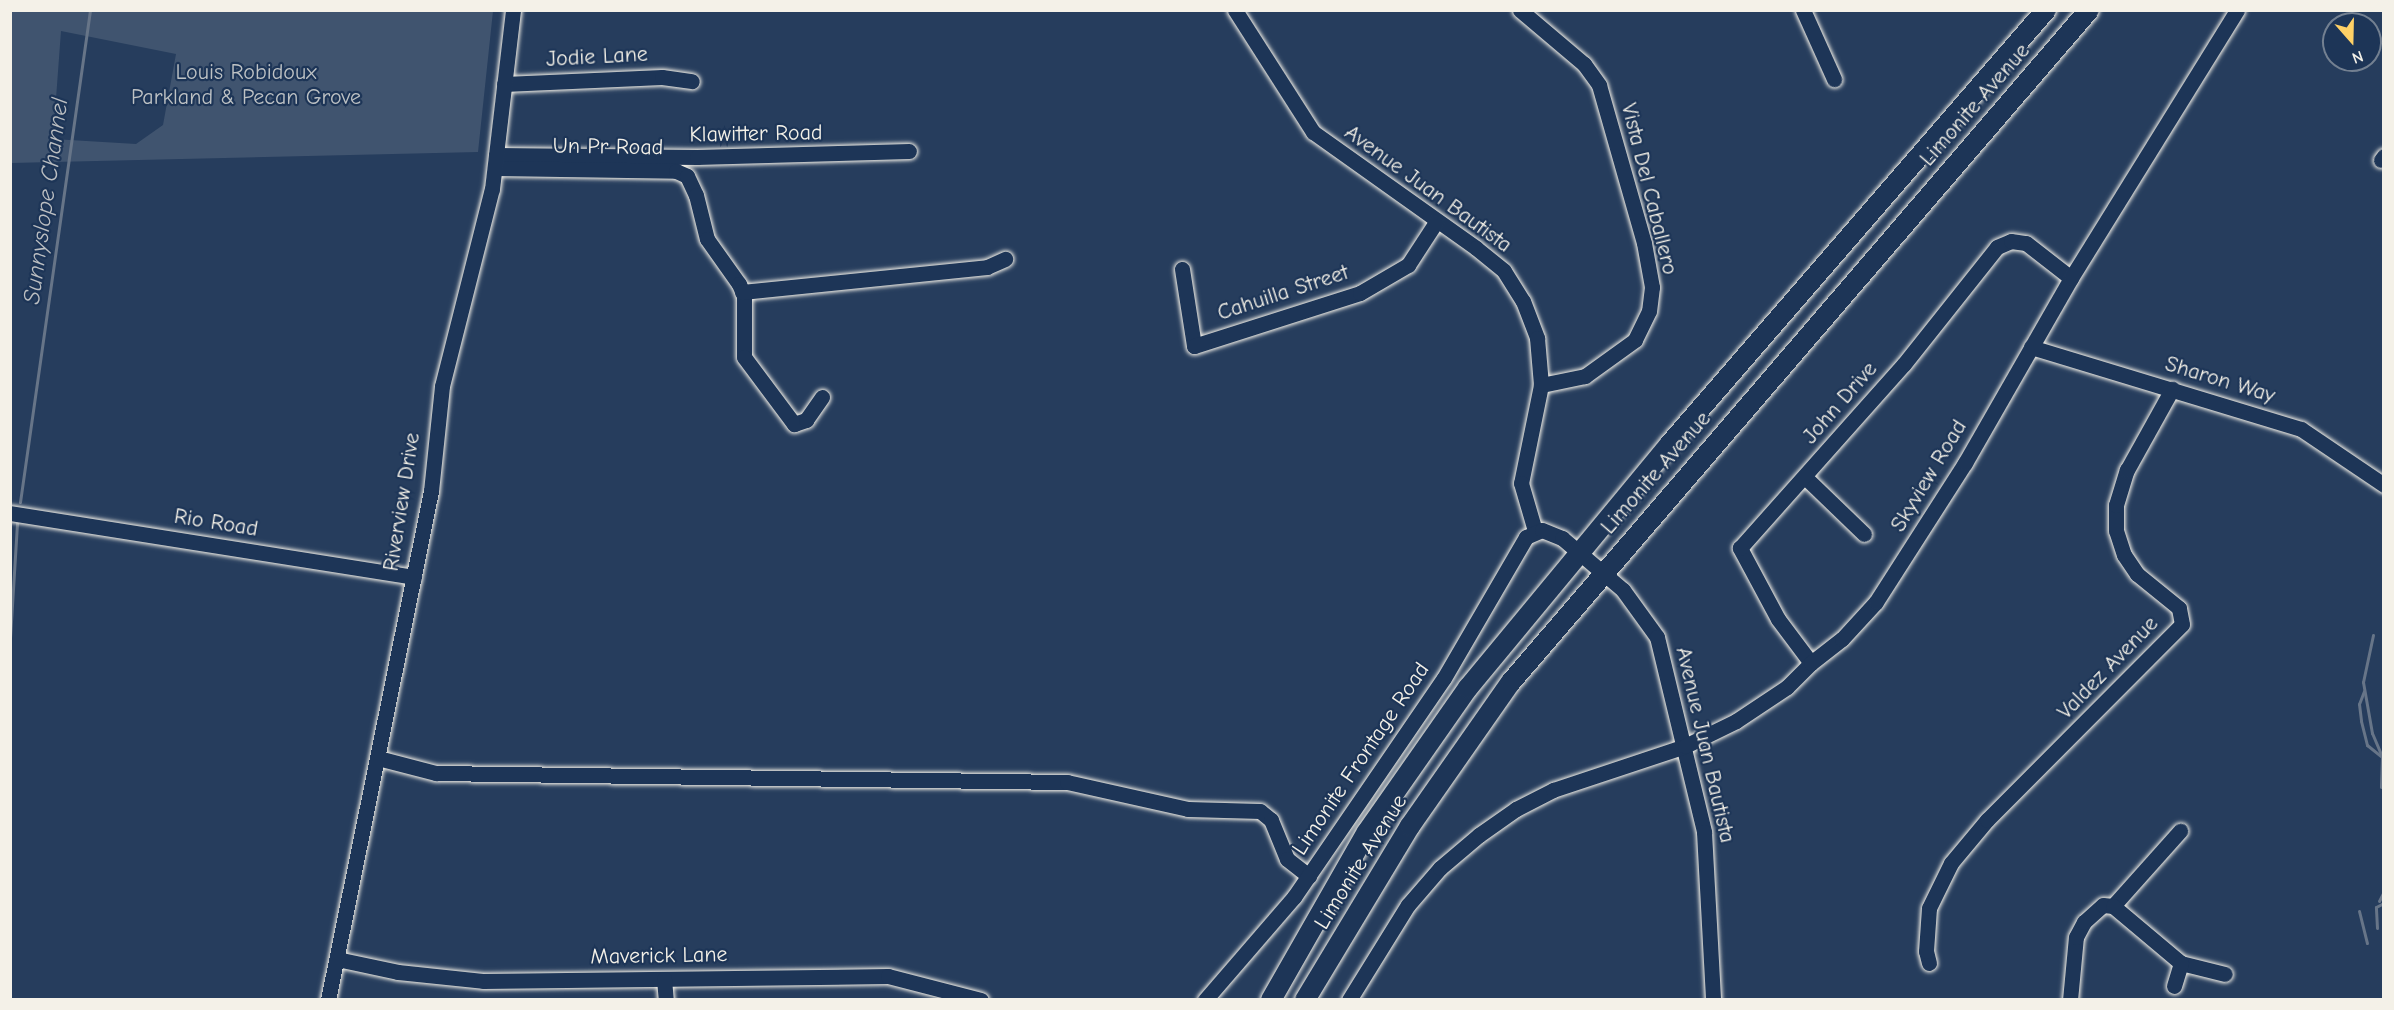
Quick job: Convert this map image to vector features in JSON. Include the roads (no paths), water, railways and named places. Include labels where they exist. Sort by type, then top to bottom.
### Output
[{"type":"main road","name":"Limonite Avenue","points":[[1271,999],[1367,832],[1468,688],[1577,553],[2046,10]]},
{"type":"main road","name":"Limonite Avenue","points":[[1305,999],[1410,826],[1511,682],[1602,572],[2089,10]]},
{"type":"street","name":"Riverview Drive","points":[[328,999],[431,491],[442,386],[495,162],[513,10]]},
{"type":"street","name":"Avenue Juan Bautista","points":[[1235,10],[1313,132],[1504,271],[1523,301],[1538,338],[1541,385],[1521,483],[1535,531],[1550,531],[1602,572],[1638,606],[1657,637],[1685,746],[1708,862],[1713,999]]},
{"type":"street","name":"Vista Del Caballero","points":[[1520,10],[1584,64],[1599,85],[1644,243],[1652,287],[1649,311],[1635,340],[1585,376],[1541,385]]},
{"type":"street","points":[[1803,10],[1834,79]]},
{"type":"street","name":"Skyview Road","points":[[1349,999],[1387,935],[1421,890],[1458,851],[1516,809],[1593,775],[1685,746],[1762,705],[1787,687],[1810,663],[1842,639],[1876,602],[1965,463],[2071,278],[2237,10]]},
{"type":"street","name":"Jodie Lane","points":[[504,84],[662,77],[692,81]]},
{"type":"street","name":"Klawitter Road","points":[[680,165],[909,151]]},
{"type":"street","name":"Un Pr Road","points":[[495,162],[680,165],[693,187],[707,239],[742,292]]},
{"type":"street","name":"Cahuilla Street","points":[[1182,269],[1194,346],[1360,293],[1408,265],[1436,222]]},
{"type":"street","name":"John Drive","points":[[1810,663],[1778,619],[1740,548],[1904,364],[1997,247],[2011,241],[2026,243],[2071,278]]},
{"type":"street","points":[[822,397],[801,424],[791,421],[779,399],[744,357],[742,292],[987,267],[1005,259]]},
{"type":"street","name":"Sharon Way","points":[[2031,347],[2301,429],[2384,485]]},
{"type":"street","name":"Valdez Avenue","points":[[1929,963],[1926,951],[1929,908],[1936,888],[1951,863],[1987,820],[2182,624],[2180,608],[2137,574],[2124,555],[2116,531],[2116,505],[2127,470],[2172,389]]},
{"type":"street","points":[[1805,477],[1864,534]]},
{"type":"street","name":"Rio Road","points":[[11,513],[414,577]]},
{"type":"street","name":"Limonite Frontage Road","points":[[1205,999],[1250,952],[1309,876],[1444,678],[1526,537],[1535,531]]},
{"type":"street","points":[[378,758],[436,773],[1067,782],[1188,809],[1260,811],[1271,820],[1287,860],[1309,876]]},
{"type":"street","points":[[2070,999],[2076,937],[2098,908],[2113,906],[2180,831]]},
{"type":"street","points":[[2113,906],[2181,963],[2226,974]]},
{"type":"street","name":"Maverick Lane","points":[[337,959],[398,972],[472,980],[888,976],[981,999]]},
{"type":"street","points":[[2174,986],[2181,963]]},
{"type":"street","points":[[664,979],[666,999]]},
{"type":"waterway","name":"Sunnyslope Channel","points":[[20,502],[90,10]]},
{"type":"waterway","name":"Sunnyslope Channel","points":[[10,638],[17,523]]},
{"type":"waterway","points":[[2373,635],[2363,682],[2372,733],[2384,761]]},
{"type":"waterway","points":[[2364,691],[2359,704],[2361,721],[2367,745],[2382,757],[2381,787]]},
{"type":"waterway","points":[[2379,901],[2384,891]]},
{"type":"waterway","points":[[2377,928],[2376,907],[2384,903]]},
{"type":"waterway","points":[[2359,911],[2367,943]]},
{"type":"park label","name":"Louis Robidoux Parkland & Pecan Grove","points":[[246,84]]}]
